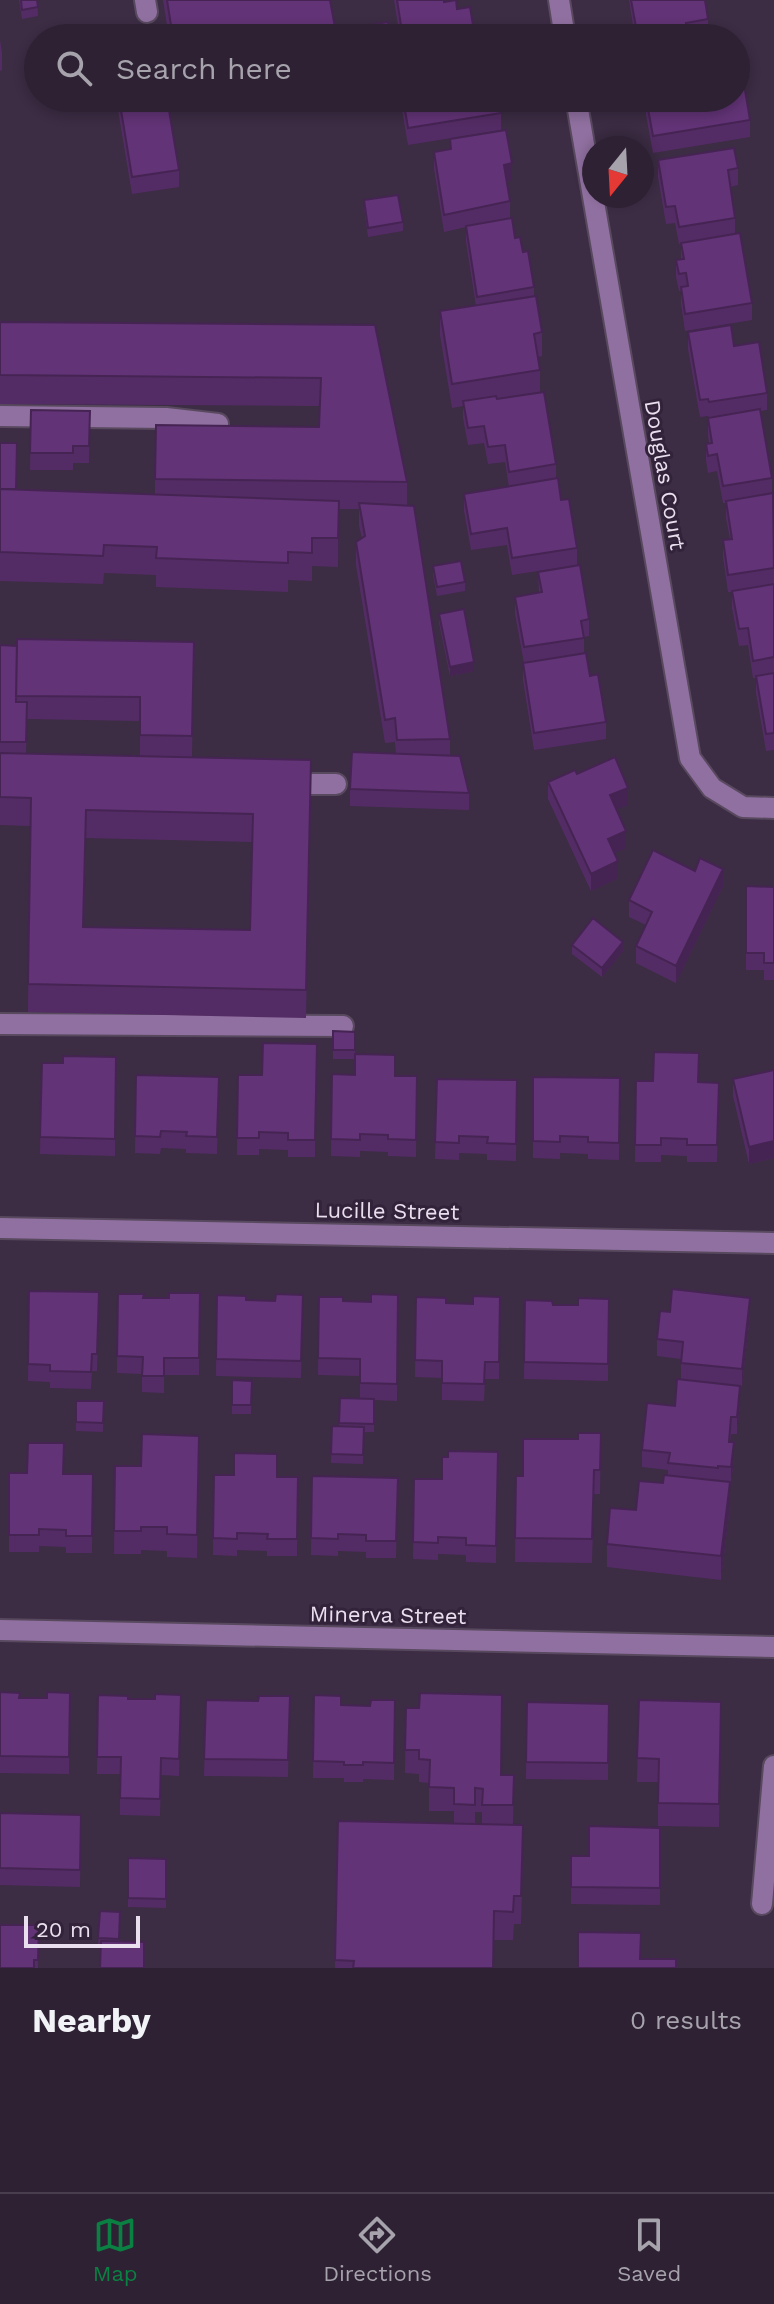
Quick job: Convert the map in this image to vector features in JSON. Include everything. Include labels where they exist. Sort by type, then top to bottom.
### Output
[{"type":"street","points":[[559,0],[563,24]]},
{"type":"street","name":"Douglas Court","points":[[578,112],[690,758],[712,788],[743,807],[774,808]]},
{"type":"street","points":[[0,416],[166,418],[218,424]]},
{"type":"street","points":[[272,783],[336,784]]},
{"type":"street","points":[[0,1024],[343,1026]]},
{"type":"street","name":"Lucille Street","points":[[0,1228],[774,1243]]},
{"type":"street","name":"Minerva Street","points":[[0,1630],[774,1647]]},
{"type":"street","points":[[762,1904],[774,1766]]},
{"type":"building","points":[[21,0],[37,0],[38,7],[22,10]]},
{"type":"building","points":[[167,0],[330,0],[334,24],[171,24]]},
{"type":"building","points":[[397,0],[456,0],[457,9],[470,7],[473,24],[401,24]]},
{"type":"building","points":[[631,0],[705,0],[708,19],[686,24],[635,24]]},
{"type":"building","points":[[121,112],[169,112],[179,170],[132,177]]},
{"type":"building","points":[[405,112],[501,113],[408,128]]},
{"type":"building","points":[[649,112],[749,112],[750,120],[653,136]]},
{"type":"building","points":[[506,130],[512,163],[504,165],[510,201],[444,215],[434,152],[451,149],[450,139]]},
{"type":"building","points":[[734,148],[738,168],[728,170],[735,218],[679,227],[675,206],[666,207],[658,160]]},
{"type":"building","points":[[398,195],[403,222],[368,228],[364,200]]},
{"type":"building","points":[[512,218],[515,238],[520,237],[523,252],[528,251],[534,287],[477,297],[466,226]]},
{"type":"building","points":[[740,233],[752,303],[685,314],[681,287],[688,286],[686,273],[679,274],[676,260],[684,259],[681,243]]},
{"type":"building","points":[[536,296],[542,332],[534,334],[540,370],[452,384],[440,311]]},
{"type":"building","points":[[0,322],[375,325],[407,482],[155,479],[156,425],[319,427],[321,378],[0,375]]},
{"type":"building","points":[[731,325],[734,346],[759,342],[767,393],[709,402],[708,399],[700,400],[688,332]]},
{"type":"building","points":[[544,392],[556,464],[509,472],[505,445],[488,447],[484,426],[468,428],[463,401]]},
{"type":"building","points":[[760,409],[772,478],[723,486],[717,454],[708,456],[706,444],[712,443],[708,418]]},
{"type":"building","points":[[31,410],[90,411],[89,446],[73,446],[73,453],[30,453]]},
{"type":"building","points":[[0,443],[17,443],[16,489],[0,489]]},
{"type":"building","points":[[558,478],[561,500],[569,499],[577,548],[512,558],[507,528],[471,534],[464,494]]},
{"type":"building","points":[[0,489],[339,501],[338,538],[312,538],[312,553],[288,552],[288,563],[156,558],[157,547],[104,545],[103,556],[0,552]]},
{"type":"building","points":[[773,493],[774,568],[728,575],[723,540],[732,539],[726,501]]},
{"type":"building","points":[[359,503],[414,506],[450,739],[397,740],[395,718],[385,720],[356,542],[365,536]]},
{"type":"building","points":[[461,561],[465,582],[437,587],[433,566]]},
{"type":"building","points":[[580,565],[589,619],[581,621],[584,638],[524,647],[515,597],[542,592],[538,572]]},
{"type":"building","points":[[774,584],[774,657],[753,661],[748,628],[739,629],[732,591]]},
{"type":"building","points":[[464,609],[474,662],[450,667],[439,614]]},
{"type":"building","points":[[17,639],[194,642],[192,736],[140,735],[140,697],[16,696]]},
{"type":"building","points":[[0,645],[17,646],[16,702],[27,702],[26,742],[0,742]]},
{"type":"building","points":[[586,653],[590,676],[598,674],[606,722],[534,733],[523,663]]},
{"type":"building","points":[[774,673],[774,733],[766,734],[756,676]]},
{"type":"building","points":[[352,752],[460,756],[469,793],[350,789]]},
{"type":"building","points":[[0,753],[311,760],[306,990],[28,984],[31,798],[0,797]],"holes":[[[86,810],[253,814],[250,930],[83,927]]]},
{"type":"building","points":[[615,757],[628,788],[610,795],[626,831],[608,839],[618,861],[591,874],[548,782],[575,770],[577,774]]},
{"type":"building","points":[[653,850],[695,871],[700,858],[723,869],[676,966],[636,946],[652,912],[629,900]]},
{"type":"building","points":[[746,886],[774,887],[774,963],[764,963],[764,953],[746,953]]},
{"type":"building","points":[[593,918],[623,942],[602,968],[572,945]]},
{"type":"building","points":[[333,1031],[355,1032],[355,1050],[333,1050]]},
{"type":"building","points":[[263,1043],[317,1044],[315,1140],[288,1140],[288,1133],[259,1132],[259,1138],[237,1138],[238,1075],[262,1075]]},
{"type":"building","points":[[654,1052],[699,1053],[698,1082],[719,1083],[717,1145],[687,1145],[687,1139],[661,1138],[661,1145],[635,1145],[636,1081],[653,1081]]},
{"type":"building","points":[[355,1054],[395,1055],[395,1076],[417,1076],[416,1140],[360,1134],[360,1140],[331,1139],[332,1074],[355,1075]]},
{"type":"building","points":[[63,1056],[116,1057],[115,1139],[40,1137],[42,1063],[63,1063]]},
{"type":"building","points":[[774,1070],[774,1141],[749,1147],[733,1079]]},
{"type":"building","points":[[136,1075],[219,1077],[217,1137],[161,1131],[160,1137],[135,1136]]},
{"type":"building","points":[[533,1077],[620,1078],[619,1143],[588,1142],[588,1137],[560,1136],[560,1142],[533,1141]]},
{"type":"building","points":[[437,1079],[517,1080],[516,1144],[487,1143],[488,1137],[459,1136],[459,1143],[435,1142]]},
{"type":"building","points":[[672,1289],[750,1298],[742,1369],[681,1363],[683,1342],[657,1339],[660,1311],[670,1312]]},
{"type":"building","points":[[29,1291],[99,1292],[97,1354],[92,1354],[91,1372],[50,1371],[50,1365],[28,1364]]},
{"type":"building","points":[[169,1293],[200,1293],[199,1358],[164,1358],[164,1376],[142,1376],[143,1357],[117,1356],[118,1294],[169,1298]]},
{"type":"building","points":[[276,1294],[303,1295],[301,1361],[216,1359],[217,1295],[275,1301]]},
{"type":"building","points":[[371,1294],[398,1295],[397,1384],[360,1383],[360,1359],[318,1358],[319,1297],[371,1302]]},
{"type":"building","points":[[473,1296],[500,1297],[499,1362],[485,1362],[484,1384],[442,1383],[442,1361],[415,1360],[416,1297],[446,1298],[446,1303],[473,1304]]},
{"type":"building","points":[[578,1298],[609,1299],[608,1364],[524,1362],[525,1300],[578,1305]]},
{"type":"building","points":[[677,1379],[740,1386],[737,1417],[731,1417],[729,1442],[734,1442],[731,1467],[668,1463],[670,1453],[642,1450],[647,1403],[675,1406]]},
{"type":"building","points":[[232,1380],[252,1381],[251,1405],[232,1405]]},
{"type":"building","points":[[340,1398],[374,1399],[374,1424],[339,1423]]},
{"type":"building","points":[[76,1401],[104,1401],[103,1423],[76,1422]]},
{"type":"building","points":[[332,1426],[364,1427],[363,1455],[331,1454]]},
{"type":"building","points":[[578,1433],[601,1433],[600,1470],[594,1470],[592,1539],[515,1538],[516,1476],[523,1476],[523,1439],[578,1439]]},
{"type":"building","points":[[142,1434],[199,1436],[197,1535],[167,1534],[167,1527],[114,1531],[115,1466],[141,1466]]},
{"type":"building","points":[[28,1443],[64,1443],[63,1474],[93,1474],[92,1536],[66,1536],[66,1530],[39,1529],[39,1535],[9,1535],[9,1473],[27,1473]]},
{"type":"building","points":[[448,1451],[498,1452],[496,1546],[466,1545],[466,1538],[438,1537],[438,1543],[413,1542],[414,1479],[442,1479],[442,1457],[448,1457]]},
{"type":"building","points":[[234,1453],[277,1454],[277,1477],[298,1477],[297,1539],[267,1539],[268,1534],[237,1533],[237,1539],[213,1538],[214,1475],[234,1475]]},
{"type":"building","points":[[664,1475],[730,1482],[721,1556],[607,1544],[610,1508],[636,1510],[639,1481],[663,1483]]},
{"type":"building","points":[[312,1476],[398,1478],[396,1541],[366,1541],[366,1535],[338,1534],[338,1539],[311,1538]]},
{"type":"building","points":[[0,1692],[20,1693],[19,1698],[47,1698],[47,1692],[70,1693],[69,1757],[0,1756]]},
{"type":"building","points":[[420,1693],[502,1695],[501,1775],[514,1775],[513,1805],[482,1805],[483,1789],[475,1788],[475,1805],[454,1804],[454,1788],[429,1787],[430,1760],[419,1759],[419,1750],[405,1750],[406,1708],[419,1708]]},
{"type":"building","points":[[155,1694],[181,1695],[179,1759],[161,1758],[160,1799],[120,1798],[121,1757],[97,1757],[98,1695],[155,1699]]},
{"type":"building","points":[[314,1695],[341,1696],[341,1705],[370,1706],[371,1700],[395,1700],[394,1763],[344,1765],[344,1762],[313,1761]]},
{"type":"building","points":[[259,1696],[290,1696],[288,1760],[204,1759],[206,1700],[258,1701]]},
{"type":"building","points":[[639,1700],[721,1702],[719,1804],[658,1803],[659,1759],[637,1758]]},
{"type":"building","points":[[527,1702],[609,1704],[608,1763],[526,1762]]},
{"type":"building","points":[[0,1813],[81,1815],[80,1870],[0,1868]]},
{"type":"building","points":[[338,1821],[523,1825],[521,1896],[514,1896],[513,1912],[494,1911],[493,1968],[353,1968],[354,1961],[335,1960]]},
{"type":"building","points":[[589,1826],[660,1828],[660,1888],[571,1887],[571,1856],[589,1856]]},
{"type":"building","points":[[128,1858],[166,1859],[166,1899],[128,1898]]},
{"type":"building","points":[[100,1911],[120,1912],[119,1939],[98,1938]]},
{"type":"building","points":[[0,1925],[39,1925],[38,1960],[34,1960],[34,1968],[0,1968]]},
{"type":"building","points":[[578,1932],[641,1933],[640,1959],[676,1959],[676,1968],[578,1968]]},
{"type":"building","points":[[101,1941],[144,1942],[144,1968],[100,1968]]}]
